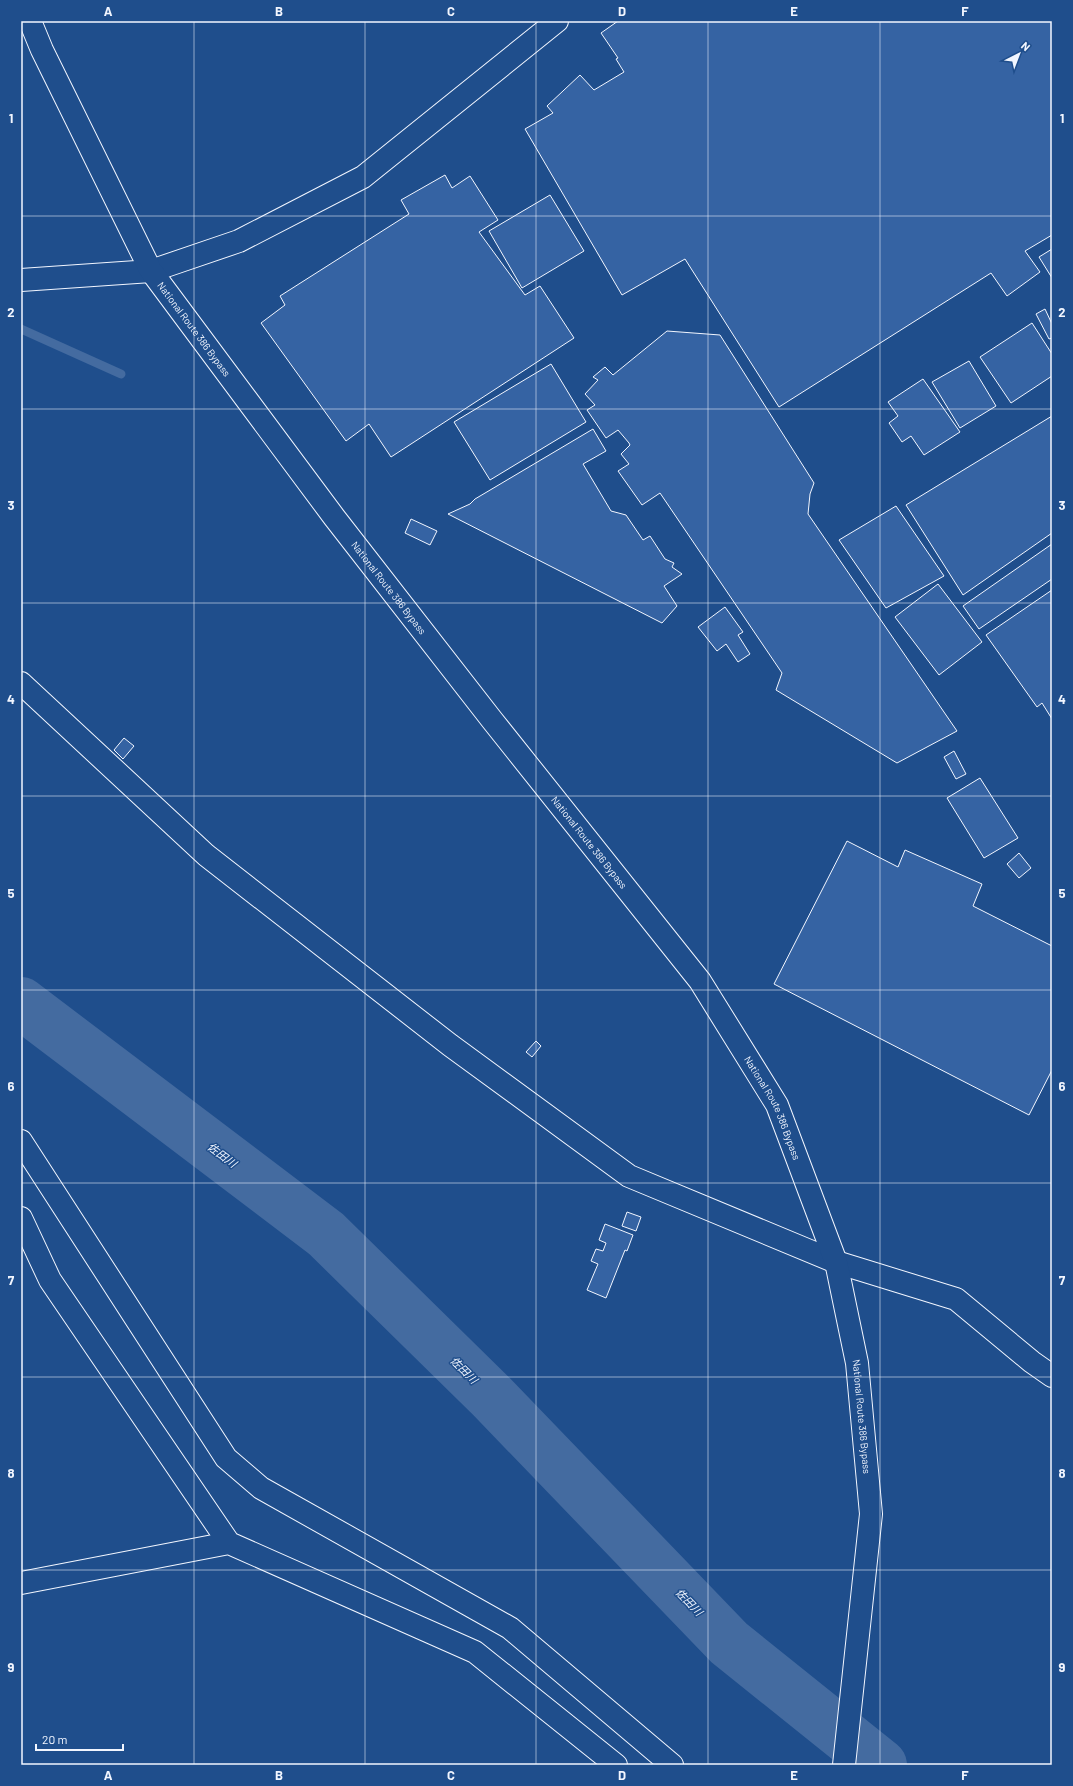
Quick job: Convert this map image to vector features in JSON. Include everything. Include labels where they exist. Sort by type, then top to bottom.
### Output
[{"type":"main road","name":"National Route 386 Bypass","points":[[30,21],[42,50],[151,272],[339,523],[492,720],[700,981],[777,1105],[836,1262],[857,1363],[871,1514],[844,1765]]},
{"type":"main road","points":[[21,280],[151,272],[238,241],[363,177],[557,21]]},
{"type":"main road","points":[[21,683],[206,855],[450,1045],[629,1176],[836,1262],[956,1299],[1032,1362],[1052,1376]]},
{"type":"main road","points":[[21,1141],[226,1458],[261,1488],[510,1628],[672,1765]]},
{"type":"main road","points":[[21,1218],[50,1280],[228,1543],[475,1652],[616,1765]]},
{"type":"main road","points":[[21,1583],[228,1543]]},
{"type":"building","points":[[618,21],[1052,21],[1052,235],[1025,251],[1040,272],[1007,296],[991,273],[779,407],[685,259],[622,295],[525,129],[553,113],[547,106],[580,75],[594,90],[624,72],[616,59],[618,58],[601,33]]},
{"type":"building","points":[[445,175],[452,188],[470,176],[498,220],[479,232],[525,295],[540,286],[574,338],[391,457],[369,424],[346,441],[261,323],[285,305],[280,296],[409,214],[401,200]]},
{"type":"building","points":[[550,195],[584,251],[522,288],[489,231]]},
{"type":"building","points":[[1052,249],[1052,278],[1039,257]]},
{"type":"building","points":[[1045,309],[1052,324],[1052,338],[1049,339],[1036,314]]},
{"type":"building","points":[[1032,323],[1052,354],[1052,376],[1011,403],[980,357]]},
{"type":"building","points":[[667,331],[720,335],[814,483],[810,494],[808,514],[957,731],[897,763],[776,690],[782,673],[660,493],[642,505],[618,471],[629,464],[621,454],[630,445],[629,443],[618,430],[606,438],[587,410],[595,405],[585,394],[598,380],[593,377],[605,367],[613,375]]},
{"type":"building","points":[[969,361],[996,406],[960,428],[932,382]]},
{"type":"building","points":[[551,364],[586,422],[490,480],[454,422]]},
{"type":"building","points":[[923,379],[960,432],[924,455],[911,436],[902,442],[889,423],[898,416],[888,402]]},
{"type":"building","points":[[1052,416],[1052,533],[963,595],[906,505]]},
{"type":"building","points":[[593,429],[606,451],[583,464],[611,511],[626,515],[643,540],[650,536],[665,559],[674,563],[672,567],[682,574],[664,586],[677,606],[662,623],[448,514],[470,504],[475,499]]},
{"type":"building","points":[[896,506],[944,576],[886,608],[839,540]]},
{"type":"building","points":[[411,519],[437,531],[430,545],[405,533]]},
{"type":"building","points":[[1052,544],[1052,579],[979,629],[963,606]]},
{"type":"building","points":[[938,584],[982,642],[939,675],[895,617]]},
{"type":"building","points":[[1052,590],[1052,719],[1042,703],[1037,707],[986,635]]},
{"type":"building","points":[[725,607],[743,632],[738,635],[750,654],[738,662],[726,644],[717,651],[698,627]]},
{"type":"building","points":[[124,738],[134,746],[123,759],[114,750]]},
{"type":"building","points":[[954,751],[966,774],[956,779],[944,757]]},
{"type":"building","points":[[980,778],[1018,838],[984,858],[947,798]]},
{"type":"building","points":[[847,841],[898,867],[905,850],[982,884],[973,906],[1052,946],[1052,1070],[1029,1115],[774,984]]},
{"type":"building","points":[[1019,853],[1031,868],[1019,878],[1007,864]]},
{"type":"building","points":[[536,1041],[541,1046],[532,1057],[526,1052]]},
{"type":"building","points":[[627,1212],[641,1217],[636,1231],[622,1226]]},
{"type":"building","points":[[605,1224],[633,1235],[627,1251],[625,1250],[606,1298],[587,1290],[598,1264],[591,1261],[596,1249],[603,1251],[606,1243],[599,1240]]},
{"type":"waterway","points":[[21,329],[121,374]]},
{"type":"waterway","name":"佐田川","points":[[21,1003],[326,1234],[492,1397],[729,1643],[881,1765]]}]
